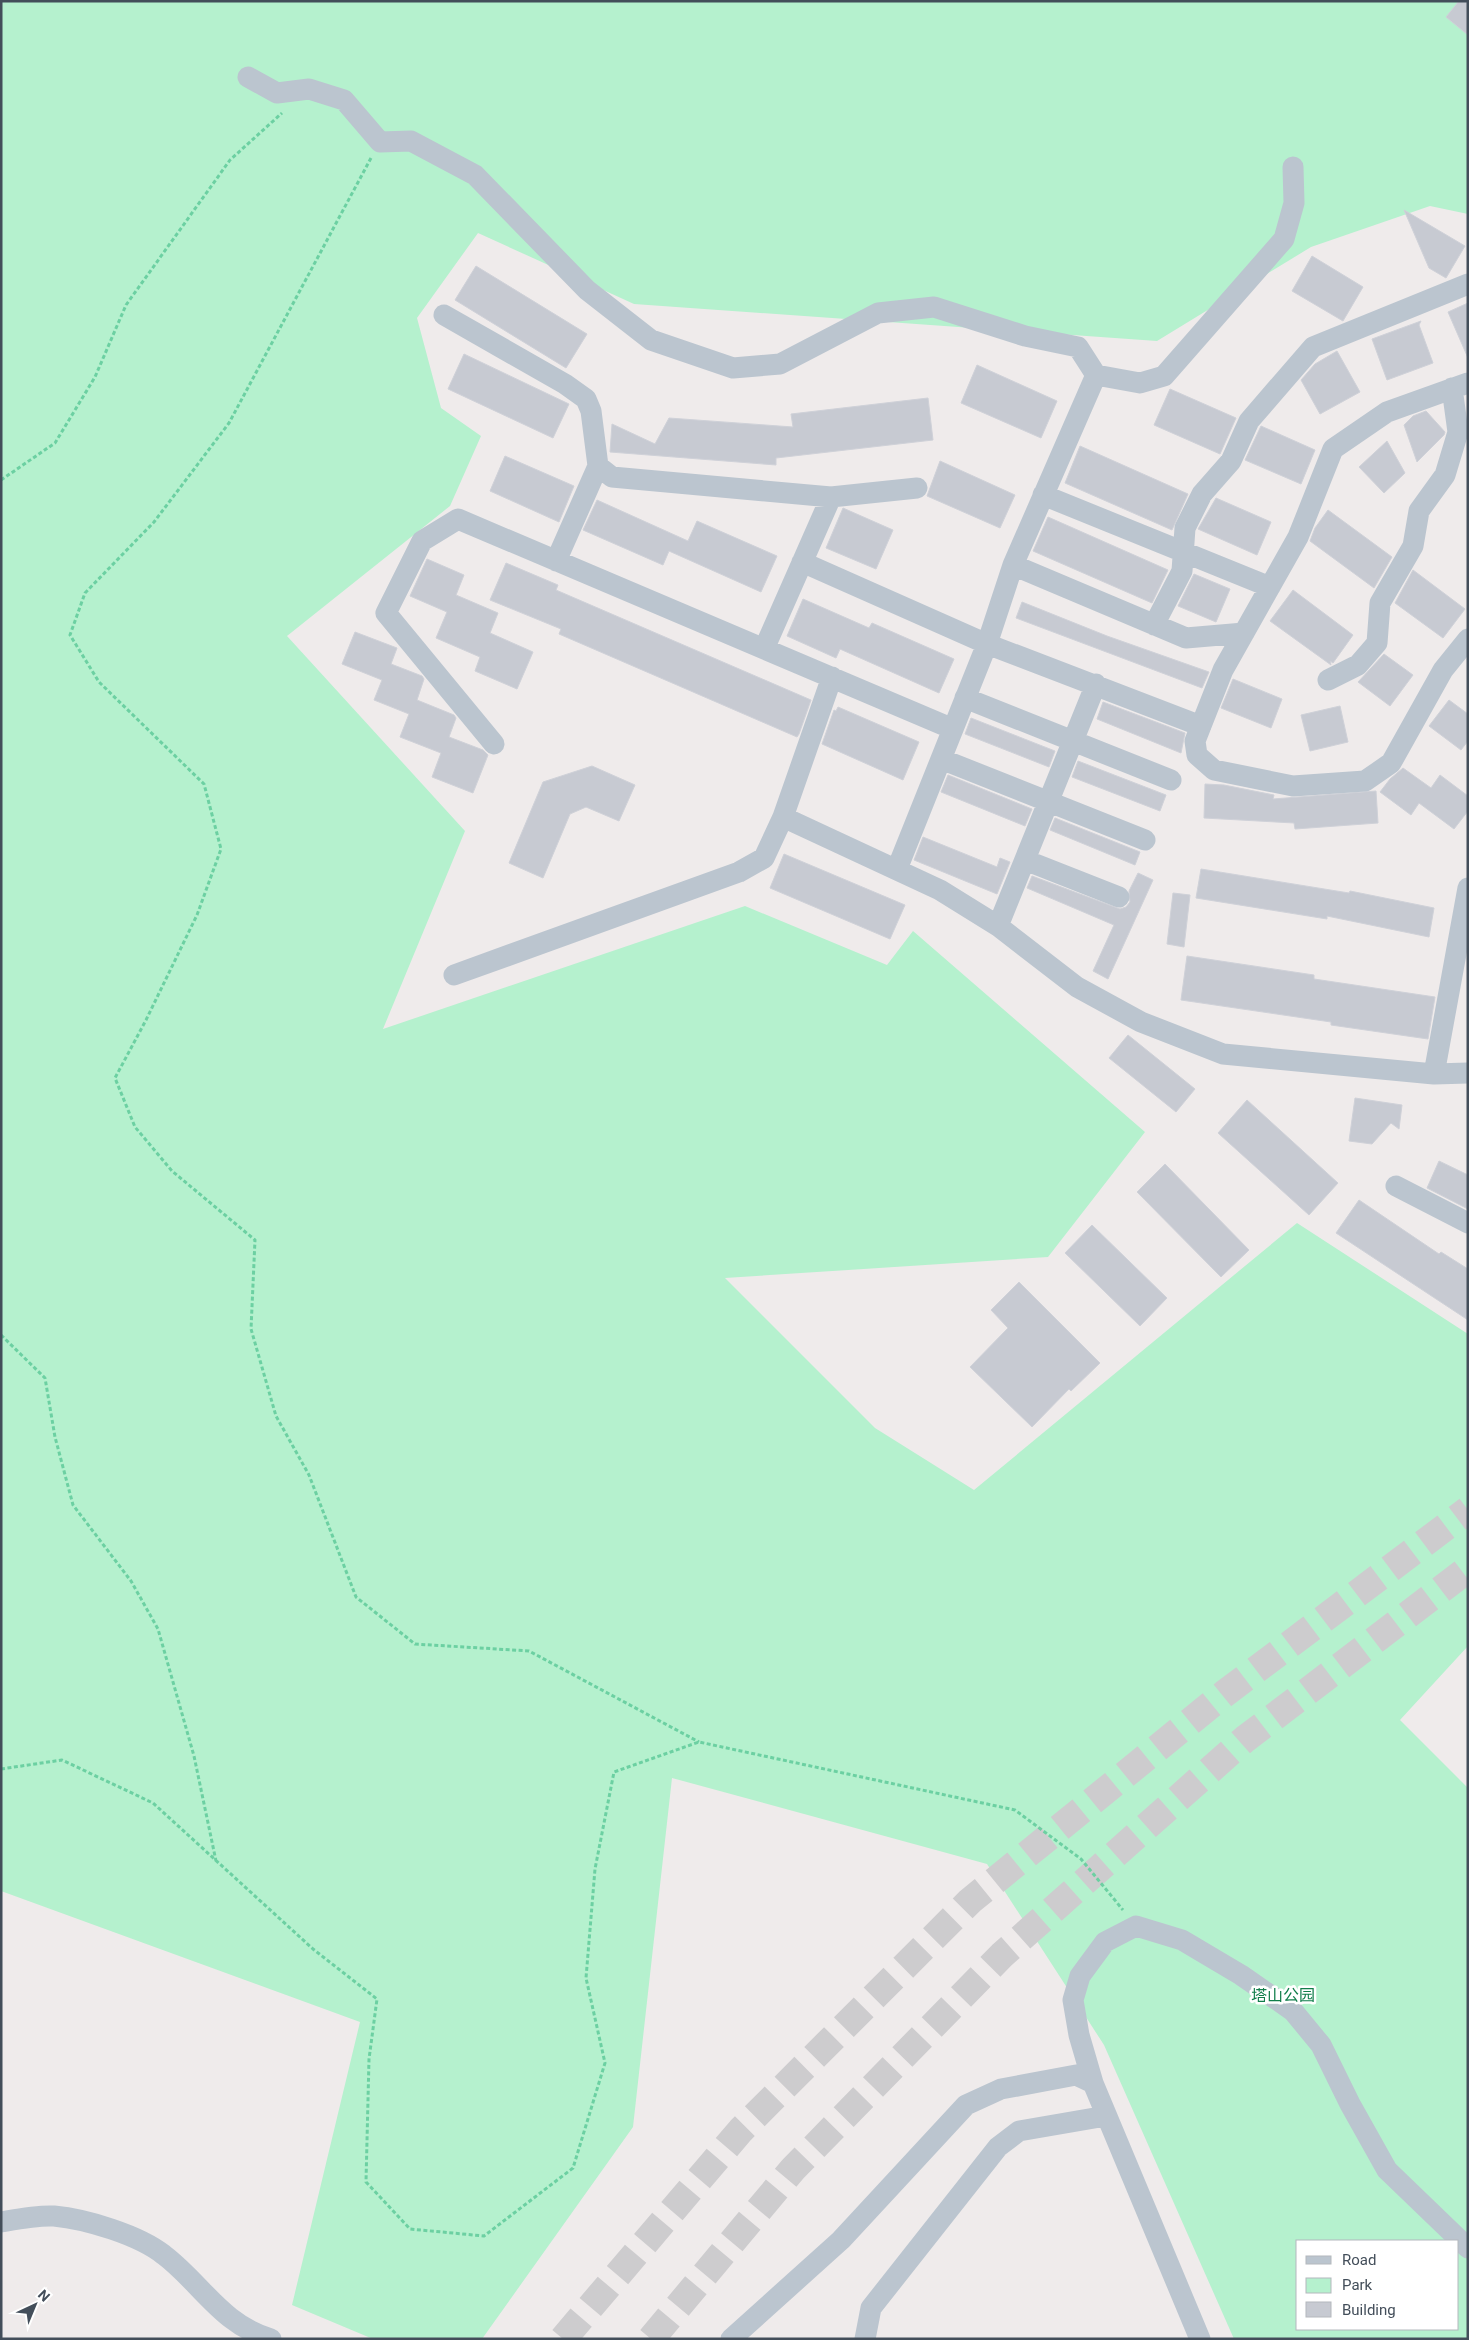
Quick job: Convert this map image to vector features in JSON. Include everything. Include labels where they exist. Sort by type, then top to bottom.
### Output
[{"type":"street","points":[[248,77],[277,93],[309,89],[344,100],[380,142],[411,141],[475,175],[587,290],[651,340],[733,368],[780,364],[878,313],[934,307],[1025,336],[1078,347],[1096,375],[1140,383],[1164,376],[1284,239],[1294,203],[1293,167]]},
{"type":"street","points":[[1154,625],[1182,572],[1185,528],[1202,494],[1231,461],[1249,421],[1313,347],[1468,284]]},
{"type":"street","points":[[444,315],[586,398],[591,411],[598,466],[556,561]]},
{"type":"street","points":[[898,869],[988,644],[1013,565],[1096,375]]},
{"type":"street","points":[[1328,680],[1358,665],[1377,643],[1380,603],[1413,546],[1419,512],[1445,475],[1458,432],[1460,386],[1388,412],[1333,449],[1298,537],[1223,670],[1195,740],[1197,755],[1214,770],[1293,786],[1365,781],[1391,763],[1443,670],[1468,639]]},
{"type":"street","points":[[598,466],[612,477],[831,497],[917,488]]},
{"type":"street","points":[[1043,495],[1270,587]]},
{"type":"street","points":[[764,649],[831,497]]},
{"type":"street","points":[[494,744],[386,613],[422,541],[458,519],[953,728]]},
{"type":"street","points":[[802,562],[988,644],[1201,726]]},
{"type":"street","points":[[1013,565],[1186,638],[1244,633]]},
{"type":"street","points":[[454,975],[739,872],[764,858],[783,817],[832,677]]},
{"type":"street","points":[[998,926],[1096,684]]},
{"type":"street","points":[[965,698],[1171,780]]},
{"type":"street","points":[[941,759],[1145,840]]},
{"type":"street","points":[[783,817],[940,890],[998,926],[1078,987],[1141,1022],[1223,1054],[1434,1074],[1468,1073]]},
{"type":"street","points":[[1025,860],[1119,897]]},
{"type":"street","points":[[1434,1074],[1468,888]]},
{"type":"street","points":[[1396,1186],[1468,1224]]},
{"type":"street","points":[[1200,2339],[1106,2116],[1093,2083],[1078,2035],[1073,2000],[1080,1976],[1105,1942],[1136,1926],[1182,1940],[1241,1975],[1292,2011],[1321,2045],[1350,2104],[1387,2170],[1468,2248]]},
{"type":"street","points":[[732,2339],[841,2240],[966,2105],[1001,2090],[1076,2075],[1093,2083]]},
{"type":"street","points":[[865,2339],[871,2308],[998,2147],[1019,2131],[1106,2116]]},
{"type":"street","points":[[1,2222],[53,2216],[118,2230],[164,2255],[220,2311],[259,2335],[271,2339]]},
{"type":"path","points":[[1,480],[55,443],[95,377],[126,305],[230,160],[309,89]]},
{"type":"path","points":[[380,142],[229,423],[154,522],[85,593],[70,635],[99,682],[204,784],[221,849],[197,916],[115,1078],[135,1127],[172,1171],[255,1240],[251,1329],[276,1416],[309,1475],[356,1597],[415,1644],[529,1651],[700,1742],[1015,1810],[1080,1859],[1136,1926]]},
{"type":"path","points":[[1,1335],[45,1378],[54,1437],[73,1506],[131,1581],[158,1629],[194,1756],[217,1862]]},
{"type":"path","points":[[1,1770],[62,1760],[153,1803],[313,1949],[377,1999],[369,2059],[366,2182],[410,2229],[484,2236],[573,2168],[605,2063],[586,1978],[595,1869],[614,1772],[700,1742]]},
{"type":"green space","name":"塔山公园","points":[[1,1],[1468,1],[1468,214],[1430,206],[1311,247],[1157,341],[634,304],[478,233],[417,318],[441,408],[481,436],[450,506],[287,636],[465,831],[383,1029],[745,906],[887,965],[913,931],[1145,1132],[1048,1257],[725,1278],[875,1428],[974,1490],[1297,1223],[1468,1334],[1468,1646],[1400,1720],[1468,1788],[1468,2339],[1234,2339],[1104,2045],[987,1864],[672,1778],[633,2127],[482,2339],[373,2339],[292,2305],[360,2022],[1,1891]]},
{"type":"building","points":[[1459,1],[1468,1],[1468,35],[1446,17]]},
{"type":"building","points":[[1404,210],[1465,246],[1446,278],[1429,268]]},
{"type":"building","points":[[1312,256],[1363,287],[1343,321],[1292,291]]},
{"type":"building","points":[[476,266],[587,334],[566,368],[455,300]]},
{"type":"building","points":[[1468,303],[1468,358],[1448,312]]},
{"type":"building","points":[[1421,321],[1419,325],[1433,363],[1387,380],[1372,339]]},
{"type":"building","points":[[1337,351],[1360,392],[1320,414],[1301,380],[1315,364]]},
{"type":"building","points":[[464,354],[569,404],[553,438],[448,389]]},
{"type":"building","points":[[977,365],[1057,401],[1041,438],[961,403]]},
{"type":"building","points":[[1170,389],[1236,418],[1220,454],[1154,425]]},
{"type":"building","points":[[928,398],[933,440],[776,458],[776,465],[610,452],[612,424],[655,444],[669,418],[793,427],[791,414]]},
{"type":"building","points":[[1426,411],[1445,432],[1417,462],[1404,425],[1413,416]]},
{"type":"building","points":[[1261,426],[1315,450],[1301,484],[1245,460]]},
{"type":"building","points":[[1387,441],[1405,473],[1384,493],[1359,467]]},
{"type":"building","points":[[1080,446],[1188,494],[1172,530],[1065,483]]},
{"type":"building","points":[[505,456],[574,486],[559,522],[490,491]]},
{"type":"building","points":[[940,461],[1015,495],[1000,528],[927,496]]},
{"type":"building","points":[[1216,498],[1271,522],[1257,555],[1198,529]]},
{"type":"building","points":[[597,500],[688,541],[697,521],[777,556],[761,592],[669,551],[663,565],[583,530]]},
{"type":"building","points":[[843,508],[893,530],[876,569],[826,548]]},
{"type":"building","points":[[1328,510],[1392,557],[1374,588],[1310,541],[1315,528]]},
{"type":"building","points":[[1048,517],[1168,570],[1152,603],[1033,551]]},
{"type":"building","points":[[427,559],[464,575],[456,595],[498,613],[490,633],[533,652],[517,689],[475,671],[480,657],[436,638],[447,612],[410,596]]},
{"type":"building","points":[[506,563],[558,585],[556,590],[811,700],[799,734],[797,737],[559,634],[561,629],[490,600]]},
{"type":"building","points":[[1413,570],[1465,609],[1443,638],[1395,603]]},
{"type":"building","points":[[1194,574],[1230,589],[1216,622],[1178,606]]},
{"type":"building","points":[[1293,590],[1353,635],[1333,663],[1330,661],[1331,665],[1270,621]]},
{"type":"building","points":[[803,599],[869,628],[872,623],[954,659],[939,693],[840,649],[836,658],[787,636]]},
{"type":"building","points":[[1022,602],[1107,636],[1209,672],[1202,688],[1016,618]]},
{"type":"building","points":[[355,632],[397,648],[391,664],[422,676],[424,679],[417,700],[454,715],[456,718],[449,737],[483,750],[488,755],[473,793],[432,777],[441,753],[400,737],[409,714],[374,700],[382,680],[342,664]]},
{"type":"building","points":[[1384,654],[1413,675],[1390,706],[1358,682]]},
{"type":"building","points":[[1233,679],[1282,699],[1271,728],[1221,708]]},
{"type":"building","points":[[1449,700],[1468,714],[1468,741],[1461,750],[1429,726]]},
{"type":"building","points":[[1103,702],[1185,733],[1181,753],[1097,719]]},
{"type":"building","points":[[1340,706],[1348,742],[1310,751],[1301,715]]},
{"type":"building","points":[[838,707],[919,742],[903,780],[822,744],[834,710],[836,711]]},
{"type":"building","points":[[971,718],[1055,751],[1049,767],[965,734]]},
{"type":"building","points":[[1078,761],[1166,795],[1160,811],[1072,777]]},
{"type":"building","points":[[592,766],[635,785],[619,821],[586,807],[570,814],[543,878],[509,863],[543,782]]},
{"type":"building","points":[[1403,768],[1431,788],[1440,775],[1468,796],[1468,811],[1454,829],[1419,803],[1411,815],[1380,792],[1390,779]]},
{"type":"building","points":[[948,775],[1032,809],[1025,826],[941,792]]},
{"type":"building","points":[[1205,784],[1224,785],[1274,795],[1273,799],[1376,791],[1378,823],[1295,829],[1294,823],[1204,818]]},
{"type":"building","points":[[1055,818],[1140,852],[1135,865],[1050,830]]},
{"type":"building","points":[[923,837],[997,867],[1000,858],[1010,862],[997,894],[914,860]]},
{"type":"building","points":[[784,854],[905,905],[890,939],[770,888]]},
{"type":"building","points":[[1201,869],[1349,893],[1350,891],[1434,908],[1429,937],[1327,916],[1327,919],[1196,898]]},
{"type":"building","points":[[1138,873],[1153,880],[1108,979],[1093,971],[1114,925],[1027,888],[1032,876],[1120,909],[1126,907],[1130,902],[1129,891]]},
{"type":"building","points":[[1173,893],[1190,895],[1184,947],[1167,944]]},
{"type":"building","points":[[1187,956],[1314,975],[1314,979],[1435,997],[1428,1039],[1331,1025],[1331,1022],[1181,1000]]},
{"type":"building","points":[[1128,1035],[1195,1089],[1176,1112],[1109,1058]]},
{"type":"building","points":[[1355,1098],[1402,1105],[1399,1129],[1391,1123],[1372,1144],[1349,1141]]},
{"type":"building","points":[[1247,1100],[1338,1183],[1309,1215],[1218,1133]]},
{"type":"building","points":[[1439,1161],[1468,1175],[1468,1209],[1427,1188]]},
{"type":"building","points":[[1165,1164],[1249,1250],[1221,1277],[1137,1192]]},
{"type":"building","points":[[1359,1200],[1439,1254],[1441,1252],[1468,1269],[1468,1320],[1336,1233]]},
{"type":"building","points":[[1092,1225],[1167,1298],[1140,1326],[1065,1253]]},
{"type":"building","points":[[1019,1282],[1100,1363],[1071,1391],[1069,1389],[1032,1427],[970,1367],[1008,1328],[991,1310]]},
{"type":"tunnel","points":[[563,2339],[741,2130],[970,1901],[1224,1694],[1468,1510]]},
{"type":"tunnel","points":[[651,2339],[793,2169],[1002,1955],[1245,1739],[1468,1569]]}]
